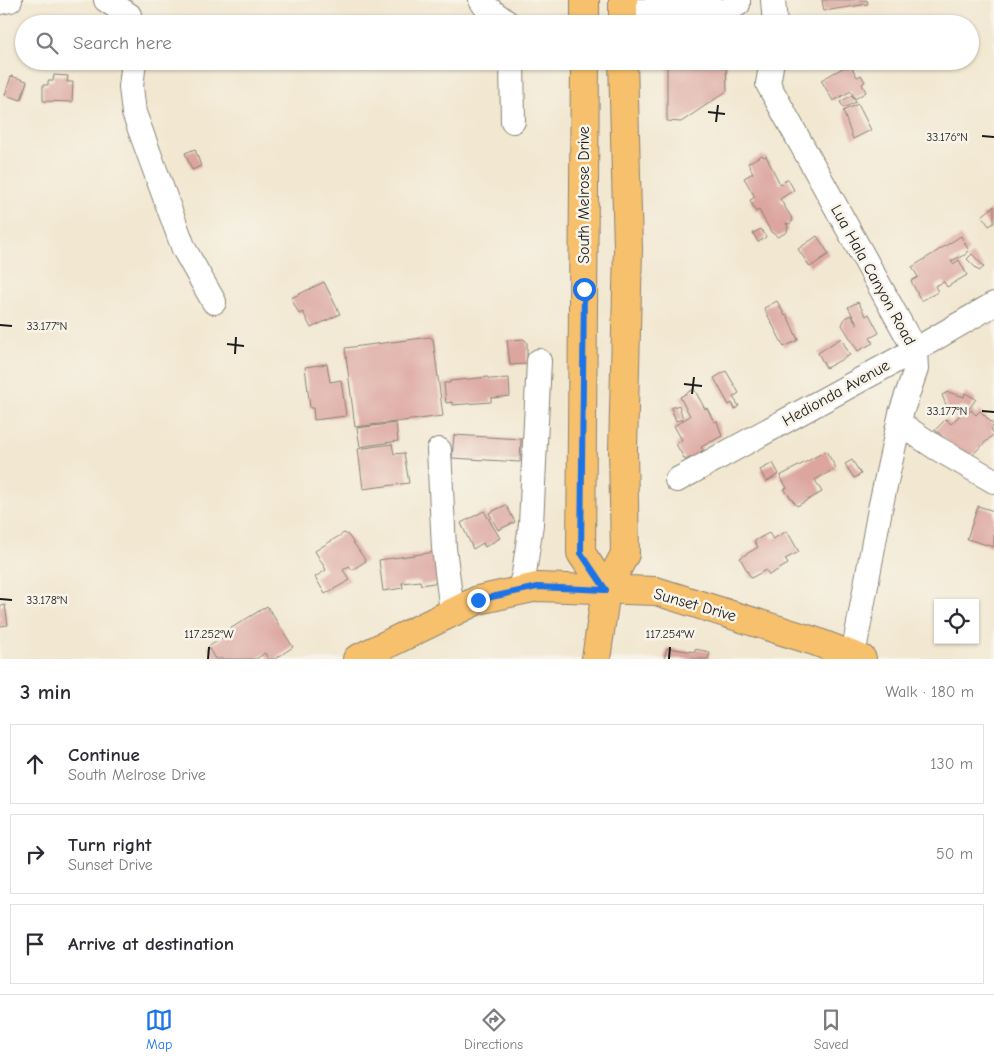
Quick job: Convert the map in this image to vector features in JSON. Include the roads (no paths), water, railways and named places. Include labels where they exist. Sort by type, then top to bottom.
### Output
[{"type":"main road","points":[[585,0],[585,15]]},
{"type":"main road","name":"South Melrose Drive","points":[[585,70],[581,553],[606,590]]},
{"type":"main road","points":[[596,659],[606,590],[624,554],[623,450],[628,249],[623,70]]},
{"type":"main road","name":"Sunset Drive","points":[[357,659],[478,600],[537,587],[656,592],[814,641],[857,657]]},
{"type":"street","points":[[0,2],[10,0]]},
{"type":"street","points":[[106,0],[127,15]]},
{"type":"street","points":[[623,12],[726,12],[738,4],[738,0]]},
{"type":"street","points":[[773,0],[774,15]]},
{"type":"street","points":[[483,2],[498,15]]},
{"type":"street","points":[[133,70],[131,87],[134,113],[184,249],[214,302]]},
{"type":"street","points":[[512,70],[513,122]]},
{"type":"street","name":"Lua Hala Canyon Road","points":[[770,73],[915,350],[916,369],[899,423],[880,509],[857,657]]},
{"type":"street","name":"Hedionda Avenue","points":[[677,480],[915,350],[994,304]]},
{"type":"street","points":[[519,591],[524,574],[532,524],[539,361]]},
{"type":"street","points":[[899,423],[935,447],[994,480]]},
{"type":"street","points":[[439,450],[444,548],[452,612]]}]
